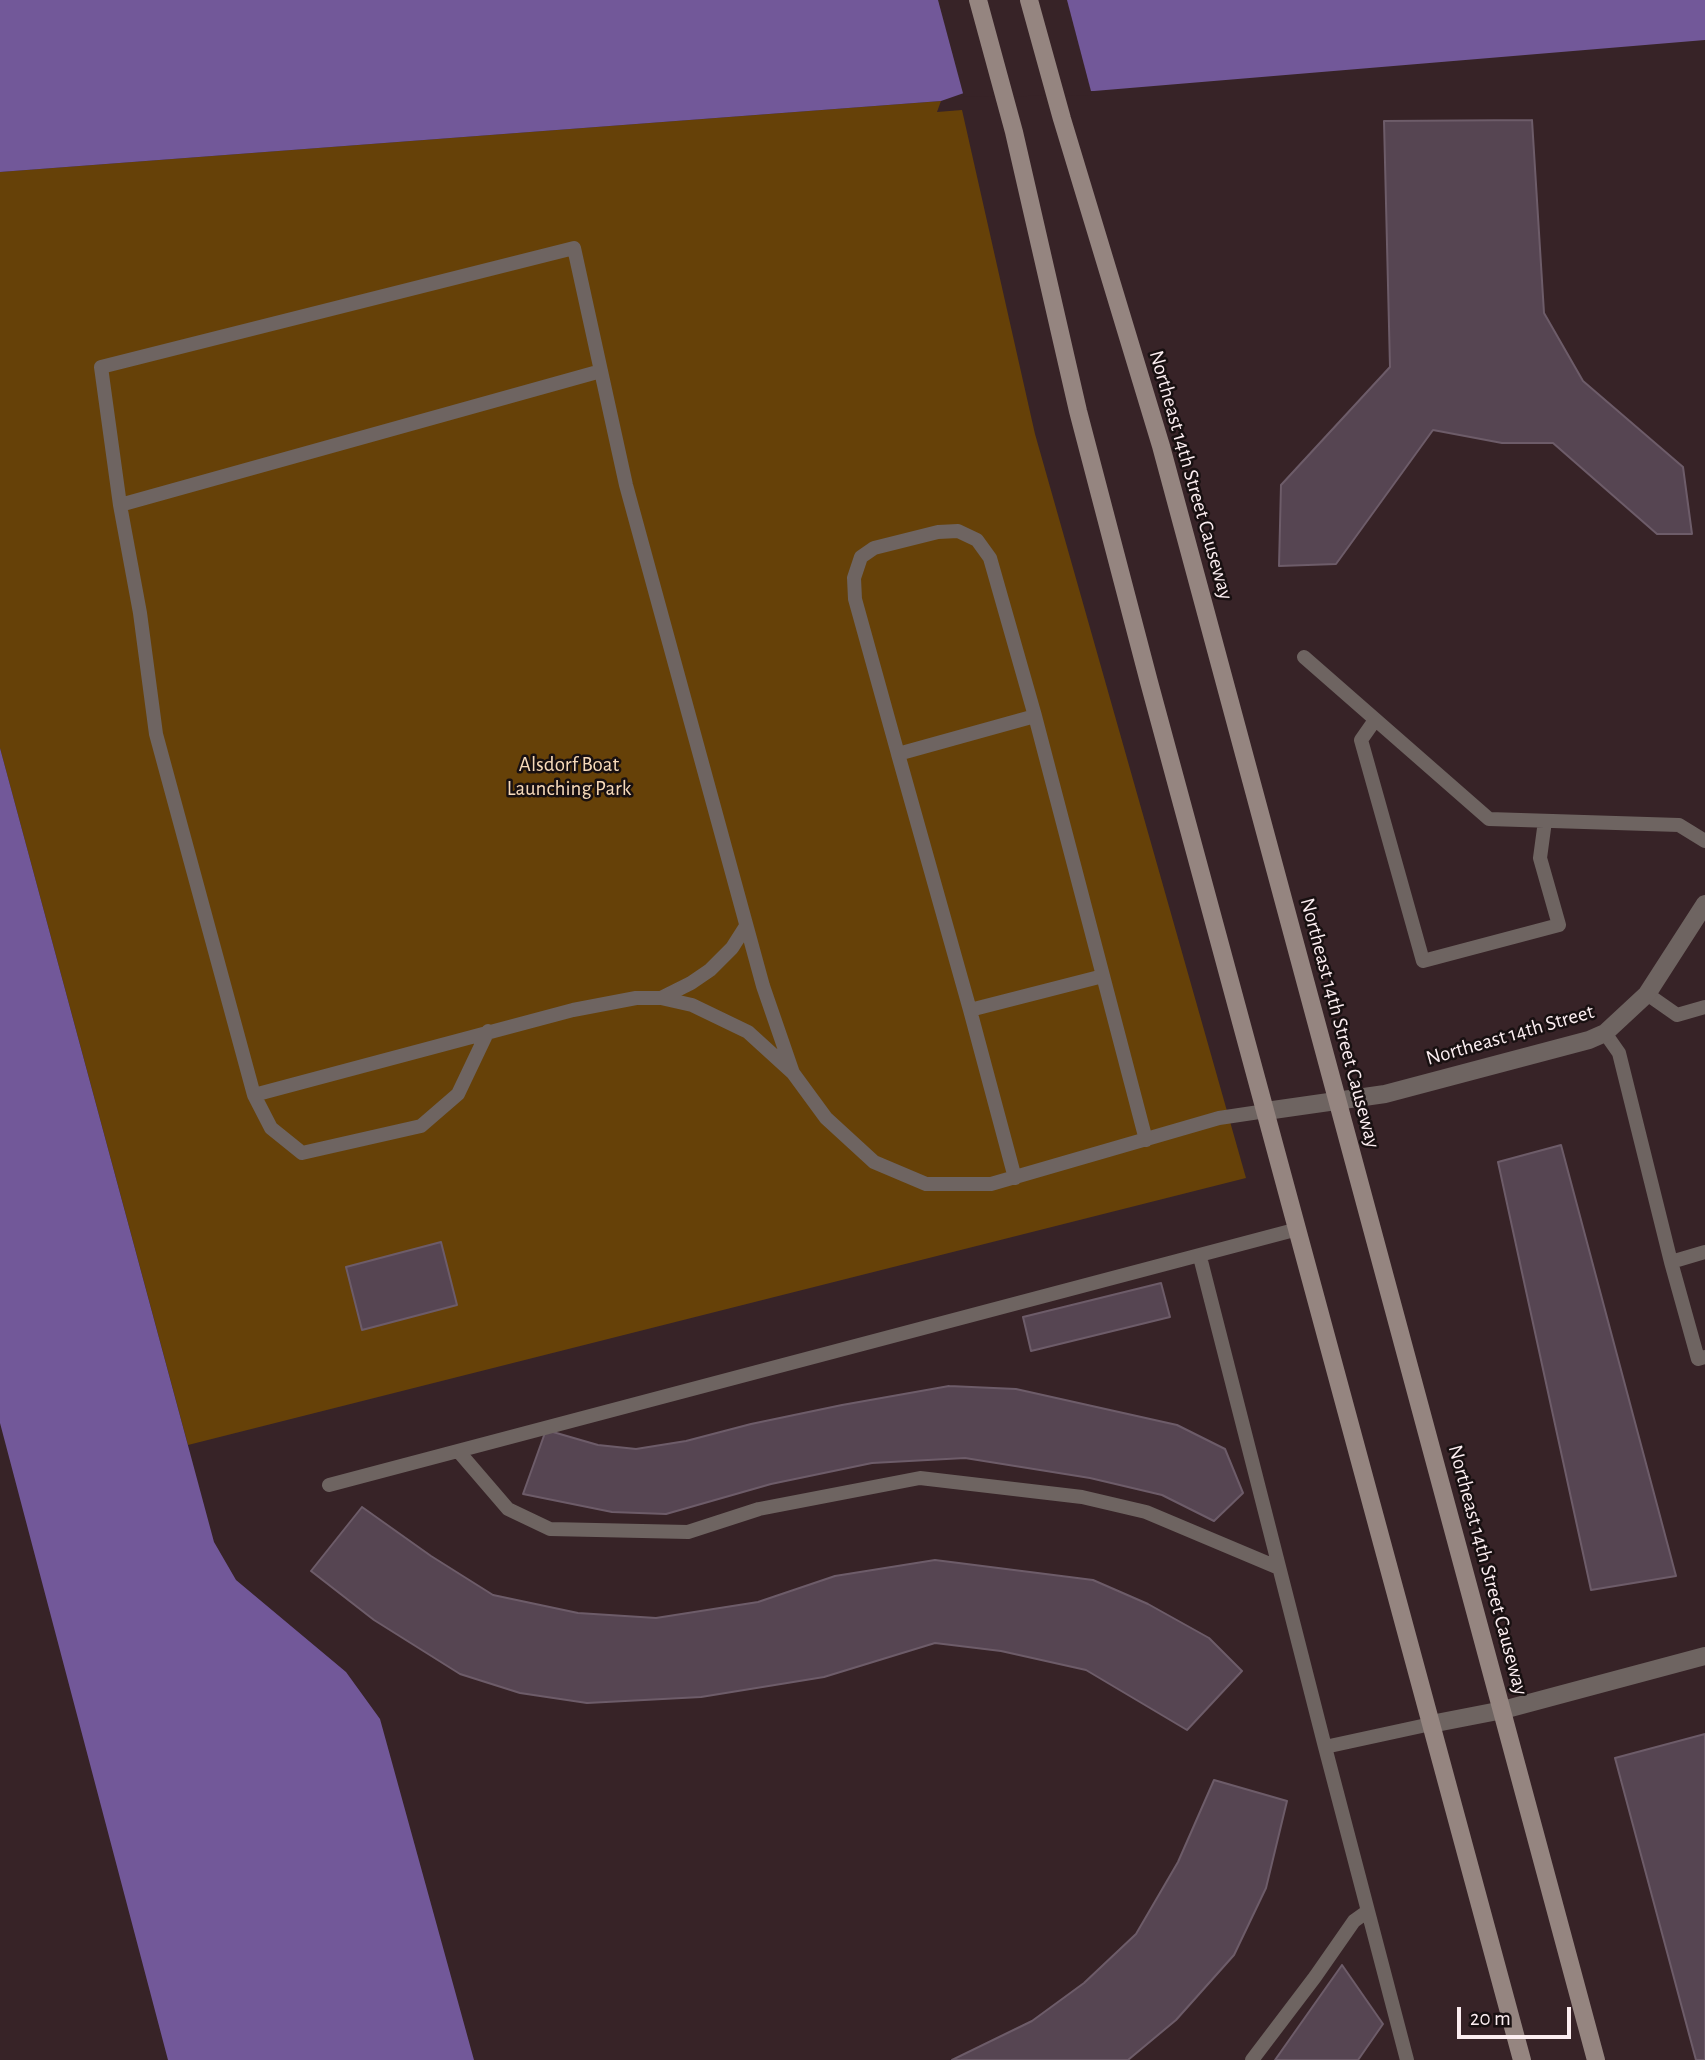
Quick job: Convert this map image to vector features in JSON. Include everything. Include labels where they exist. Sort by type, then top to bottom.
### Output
[{"type":"main road","points":[[978,0],[1014,132],[1078,411],[1157,713],[1522,2060]]},
{"type":"main road","name":"Northeast 14th Street Causeway","points":[[1030,0],[1062,118],[1161,446],[1596,2060]]},
{"type":"street","name":"Northeast 14th Street","points":[[1266,1111],[1385,1094],[1589,1040],[1605,1033],[1647,994],[1705,904]]},
{"type":"street","points":[[1431,1724],[1503,1710],[1705,1656]]},
{"type":"lane","points":[[488,1031],[458,1094],[421,1126],[302,1153],[271,1128],[254,1095],[156,734],[140,613],[120,505],[101,367],[574,248],[626,485],[763,986],[793,1073]]},
{"type":"lane","points":[[120,505],[601,371]]},
{"type":"lane","points":[[1015,1178],[855,599],[854,578],[861,557],[874,548],[938,532],[958,531],[977,540],[990,558],[1035,716],[1146,1140]]},
{"type":"lane","points":[[1304,657],[1489,819],[1679,825],[1705,841]]},
{"type":"lane","points":[[898,754],[1035,716]]},
{"type":"lane","points":[[1376,720],[1361,740],[1423,961],[1559,925],[1540,858],[1545,821]]},
{"type":"lane","points":[[661,998],[710,970],[732,948],[746,926]]},
{"type":"lane","points":[[970,1010],[1103,976]]},
{"type":"lane","points":[[1647,994],[1677,1015],[1705,1007]]},
{"type":"lane","points":[[254,1095],[572,1010],[636,998],[661,998],[692,1004],[748,1032],[793,1073],[826,1118],[874,1162],[926,1184],[991,1184],[1219,1118],[1266,1111]]},
{"type":"lane","points":[[1605,1033],[1619,1053],[1698,1359],[1705,1357]]},
{"type":"lane","points":[[329,1485],[1297,1229]]},
{"type":"lane","points":[[1671,1262],[1705,1252]]},
{"type":"lane","points":[[1200,1256],[1407,2060]]},
{"type":"lane","points":[[460,1452],[508,1509],[550,1529],[688,1532],[759,1508],[920,1478],[1082,1497],[1146,1512],[1279,1568]]},
{"type":"lane","points":[[1325,1747],[1431,1724]]},
{"type":"lane","points":[[1252,2060],[1354,1921],[1368,1911]]},
{"type":"green space","name":"Alsdorf Boat Launching Park","points":[[941,101],[937,112],[962,110],[1035,434],[1246,1178],[188,1445],[0,748],[0,172]]},
{"type":"shaded area","points":[[0,0],[1705,0],[1705,40],[1094,91],[964,93],[941,101],[0,172]]},
{"type":"shaded area","points":[[0,748],[214,1542],[236,1580],[346,1672],[380,1719],[474,2060],[168,2060],[0,1423]]},
{"type":"pier","points":[[938,0],[1067,0],[1092,95],[964,97]]},
{"type":"building","points":[[1532,120],[1544,313],[1583,381],[1683,467],[1692,534],[1657,534],[1553,443],[1502,443],[1433,430],[1336,564],[1279,566],[1281,485],[1390,367],[1384,121]]},
{"type":"building","points":[[1561,1145],[1676,1576],[1591,1590],[1498,1162]]},
{"type":"building","points":[[441,1242],[457,1305],[362,1330],[346,1267]]},
{"type":"building","points":[[1161,1283],[1170,1317],[1031,1351],[1023,1317]]},
{"type":"building","points":[[949,1386],[1016,1389],[1177,1425],[1225,1449],[1243,1493],[1214,1521],[1162,1495],[1090,1478],[965,1458],[872,1463],[771,1484],[666,1514],[612,1512],[523,1494],[546,1430],[598,1445],[636,1449],[686,1441],[842,1405]]},
{"type":"building","points":[[362,1507],[431,1556],[493,1595],[578,1613],[656,1618],[758,1602],[835,1576],[935,1560],[1093,1580],[1148,1604],[1209,1638],[1242,1671],[1187,1730],[1086,1670],[1001,1651],[935,1643],[824,1677],[701,1697],[587,1703],[520,1693],[460,1674],[374,1620],[311,1571]]},
{"type":"building","points":[[1705,1734],[1705,2060],[1696,2060],[1615,1758]]},
{"type":"building","points":[[1214,1780],[1287,1801],[1266,1888],[1234,1955],[1176,2020],[1128,2060],[952,2060],[1032,2021],[1084,1983],[1136,1934],[1178,1862]]},
{"type":"building","points":[[1342,1965],[1383,2024],[1358,2060],[1275,2060]]}]
